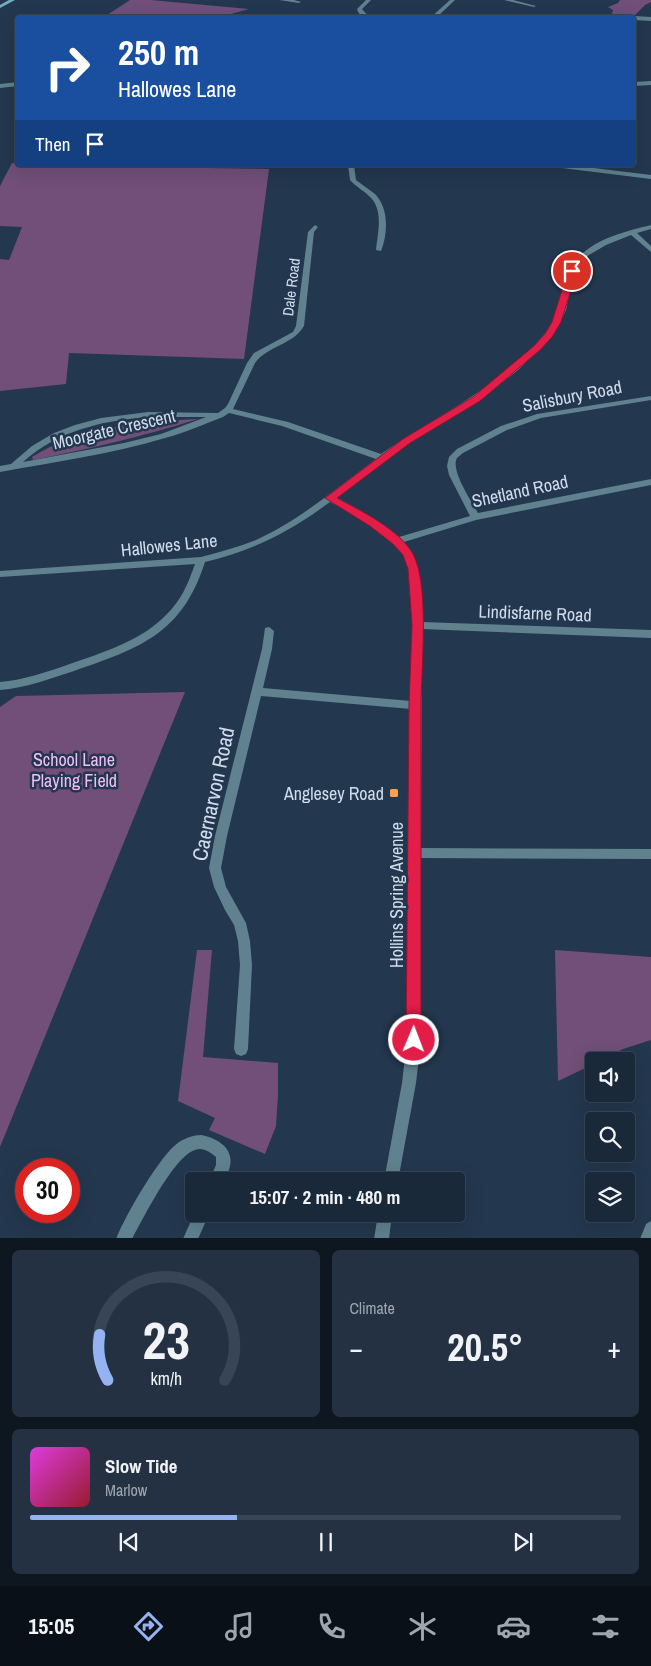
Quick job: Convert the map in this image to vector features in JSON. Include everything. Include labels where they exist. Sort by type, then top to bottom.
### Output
[{"type":"main road","points":[[0,7],[13,0]]},
{"type":"street","points":[[281,0],[299,2]]},
{"type":"street","points":[[364,15],[359,9],[369,0]]},
{"type":"street","points":[[436,15],[454,0]]},
{"type":"street","points":[[506,0],[534,6]]},
{"type":"street","points":[[636,18],[651,19]]},
{"type":"street","points":[[636,84],[651,83]]},
{"type":"street","points":[[0,86],[15,84]]},
{"type":"street","points":[[351,167],[353,180],[375,197],[379,203],[382,232],[379,250]]},
{"type":"street","points":[[570,167],[651,177]]},
{"type":"street","name":"Dale Road","points":[[224,413],[257,355],[296,333],[300,326],[311,232],[315,227]]},
{"type":"street","name":"Hallowes Lane","points":[[0,574],[200,560],[225,556],[282,531],[422,431],[476,399],[537,348],[549,335],[556,322],[572,271],[579,260],[601,245],[651,227]]},
{"type":"street","points":[[633,233],[651,250]]},
{"type":"street","name":"Salisbury Road","points":[[475,517],[453,475],[451,466],[453,457],[464,448],[504,428],[540,416],[651,398]]},
{"type":"street","name":"Moorgate Crescent","points":[[0,469],[77,456],[164,436],[224,413]]},
{"type":"street","name":"Moorgate Crescent","points":[[14,466],[39,445],[63,433],[91,423],[157,415],[224,413],[285,424],[383,458]]},
{"type":"street","name":"Shetland Road","points":[[397,541],[475,517],[649,485]]},
{"type":"street","name":"Hollins Spring Avenue","points":[[330,498],[373,523],[397,541],[408,554],[414,569],[418,625],[415,705],[414,1040],[409,1083],[393,1172]]},
{"type":"street","points":[[0,686],[18,685],[106,656],[154,633],[175,614],[187,597],[196,579],[200,560]]},
{"type":"street","name":"Lindisfarne Road","points":[[418,625],[651,634]]},
{"type":"street","name":"Caernarvon Road","points":[[241,1049],[246,965],[244,941],[240,922],[229,906],[220,886],[215,868],[221,836],[267,649],[269,631]]},
{"type":"street","points":[[257,692],[415,705]]},
{"type":"street","points":[[414,853],[651,854]]},
{"type":"street","points":[[123,1238],[167,1165],[181,1149],[191,1143],[202,1141],[214,1146],[223,1154],[223,1166],[220,1172]]},
{"type":"street","points":[[190,1238],[198,1222]]},
{"type":"street","points":[[381,1238],[384,1222]]},
{"type":"street","points":[[646,1238],[651,1228]]},
{"type":"green space","points":[[130,0],[151,0],[249,9],[227,15],[107,15]]},
{"type":"green space","points":[[620,0],[651,0],[635,15],[611,15],[613,10],[608,7],[618,3]]},
{"type":"green space","points":[[12,163],[15,163],[15,167],[269,169],[244,359],[69,353],[66,384],[0,391],[0,259],[9,260],[22,227],[0,226],[0,186]]},
{"type":"green space","points":[[198,419],[96,447],[33,460],[32,457],[71,438],[91,432],[133,424]]},
{"type":"green space","name":"School Lane Playing Field","points":[[185,692],[0,1147],[0,707],[16,696]]},
{"type":"green space","points":[[197,950],[212,950],[203,1057],[278,1063],[276,1126],[265,1154],[209,1130],[215,1118],[178,1101]]},
{"type":"green space","points":[[555,950],[651,957],[651,1040],[617,1052],[585,1052],[585,1068],[558,1081]]},
{"type":"place","name":"Anglesey Road","points":[[394,793]]},
{"type":"route","points":[[414,1040],[415,705],[418,625],[414,569],[408,554],[397,541],[352,509],[330,498],[407,441],[476,399],[500,381],[537,348],[549,335],[562,310],[572,271]]}]
